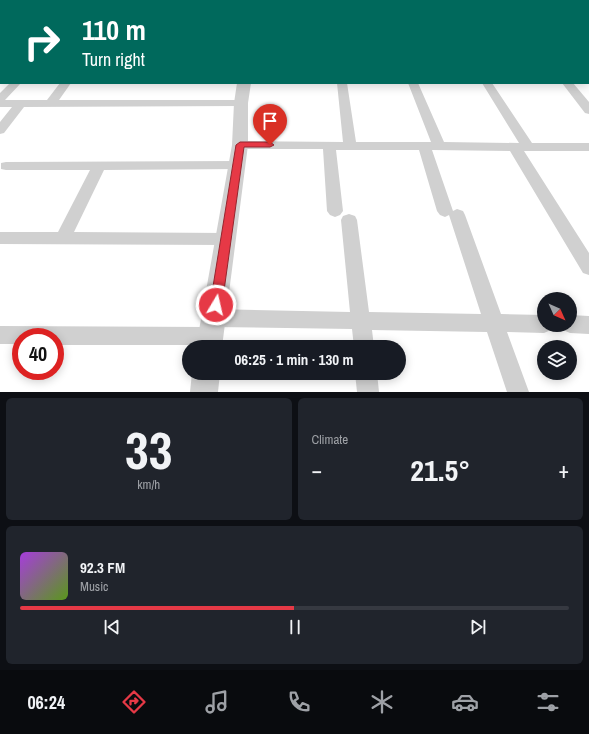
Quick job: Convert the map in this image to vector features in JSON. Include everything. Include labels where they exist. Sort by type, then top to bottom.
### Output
[{"type":"street","points":[[0,99],[15,84]]},
{"type":"street","points":[[50,103],[65,84]]},
{"type":"street","points":[[211,334],[240,145],[241,103],[244,84]]},
{"type":"street","points":[[342,84],[350,145]]},
{"type":"street","points":[[413,84],[439,146]]},
{"type":"street","points":[[487,84],[586,260]]},
{"type":"street","points":[[567,84],[589,110]]},
{"type":"street","points":[[0,104],[241,103]]},
{"type":"street","points":[[0,130],[21,104]]},
{"type":"street","points":[[240,145],[589,147]]},
{"type":"street","points":[[329,145],[362,321],[363,340]]},
{"type":"street","points":[[424,146],[494,323],[518,392]]},
{"type":"street","points":[[6,166],[237,165]]},
{"type":"street","points":[[63,238],[99,166]]},
{"type":"street","points":[[0,238],[226,239]]},
{"type":"street","points":[[0,335],[211,334],[362,321],[537,324]]},
{"type":"street","points":[[577,324],[589,325]]},
{"type":"street","points":[[204,392],[205,380]]},
{"type":"street","points":[[367,380],[368,392]]},
{"type":"route","points":[[216,305],[240,145],[270,145]]}]
